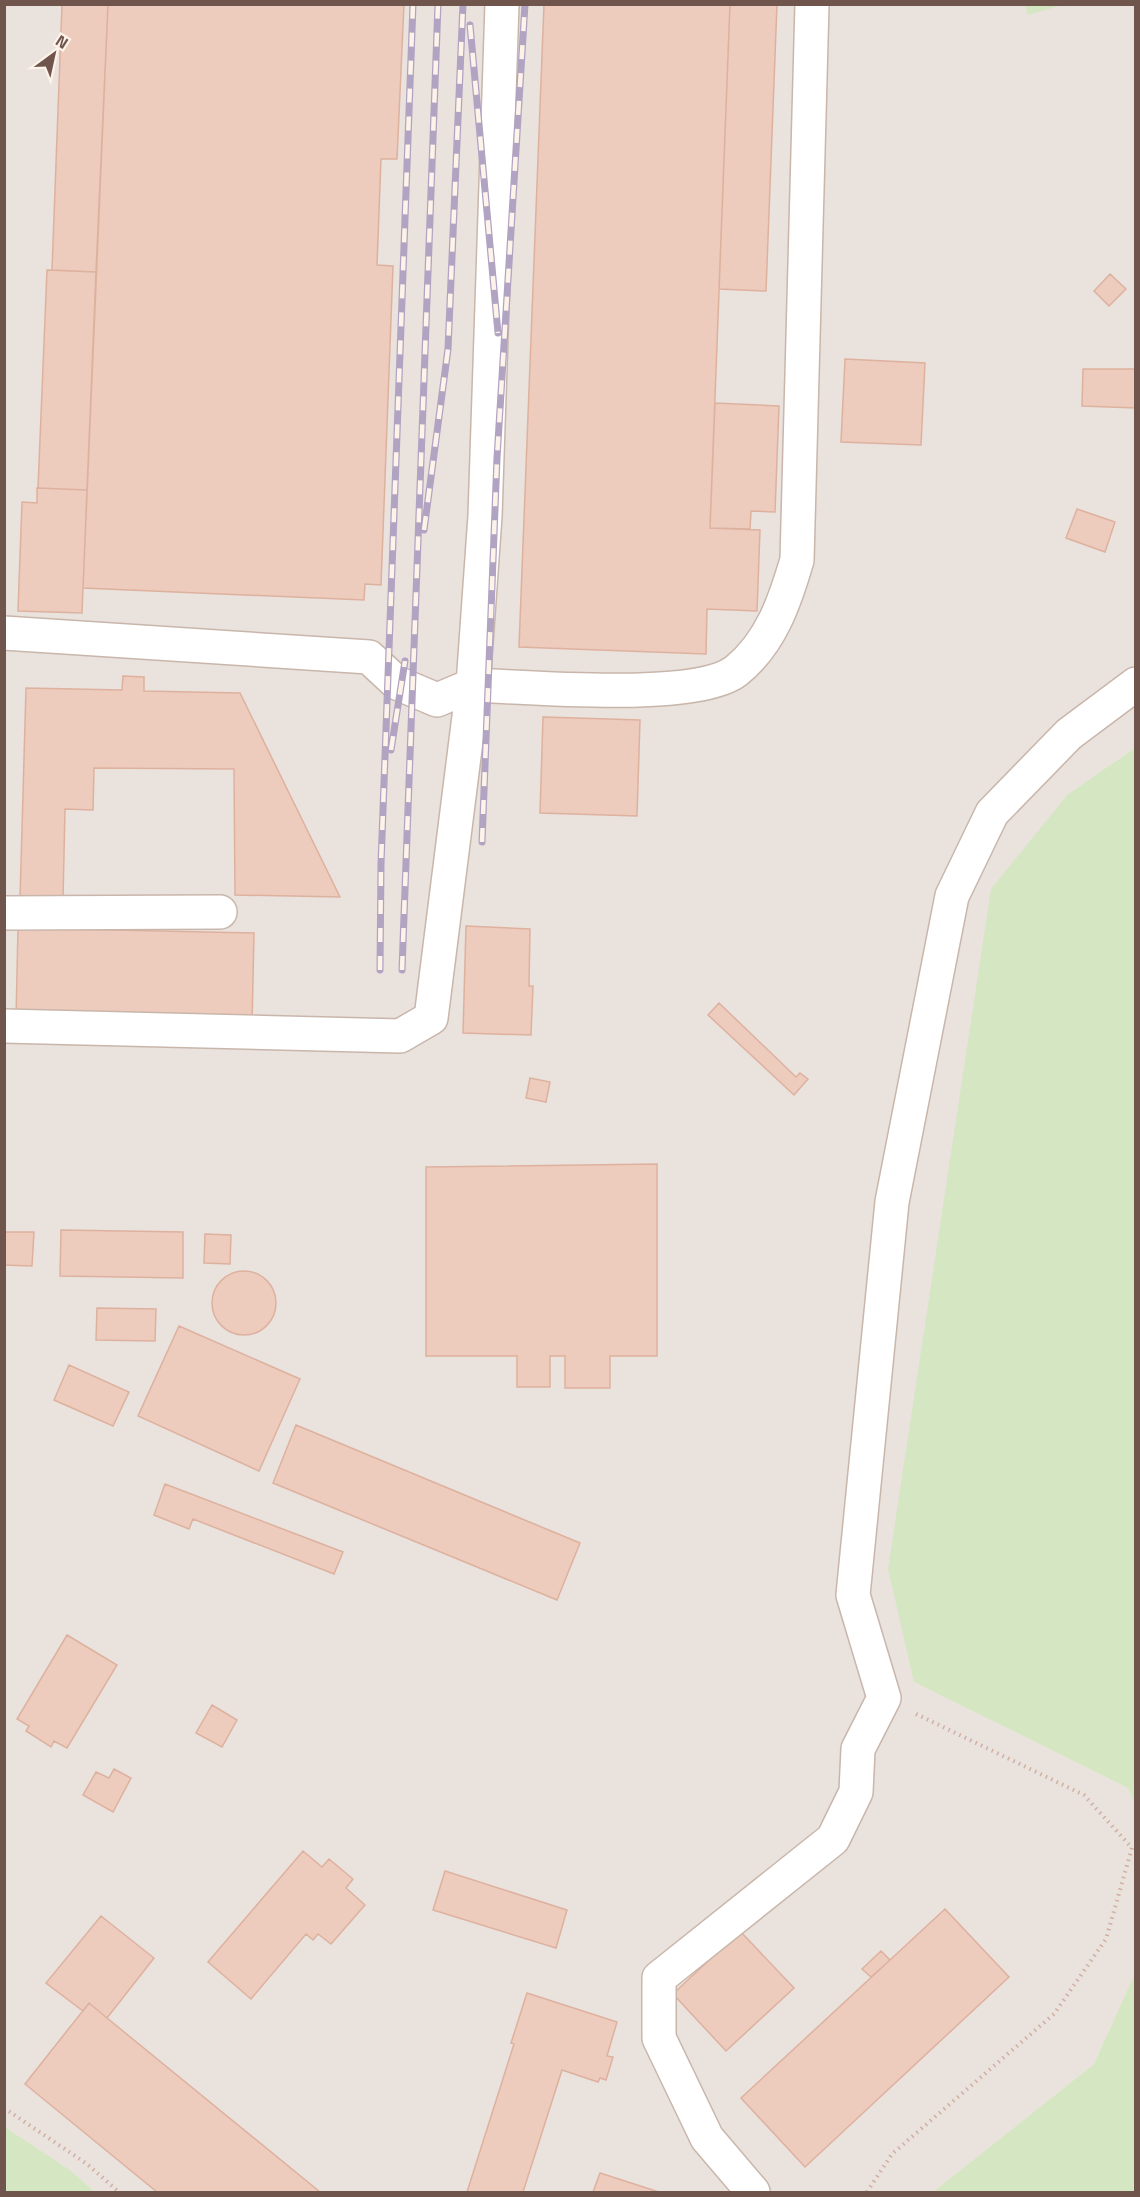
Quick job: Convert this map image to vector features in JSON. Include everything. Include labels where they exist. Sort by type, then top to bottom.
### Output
[{"type":"lane","points":[[4,1026],[400,1036],[431,1017],[473,685],[485,516],[502,4]]},
{"type":"lane","points":[[4,633],[369,657],[397,683],[437,700],[473,685],[609,690],[694,686],[735,672],[766,637],[783,607],[797,560],[812,4]]},
{"type":"lane","points":[[753,2193],[707,2138],[659,2038],[658,1978],[833,1839],[856,1792],[858,1749],[884,1698],[853,1595],[892,1202],[952,896],[992,813],[1069,734],[1136,684]]},
{"type":"lane","points":[[4,914],[220,912]]},
{"type":"path","points":[[867,2193],[892,2154],[1054,2014],[1106,1939],[1132,1848],[1084,1795],[884,1698]]},
{"type":"path","points":[[4,2108],[87,2164],[119,2193]]},
{"type":"shaded area","points":[[4,5],[1135,5],[1135,748],[1068,794],[914,1682],[1128,1788],[1136,1804],[1135,1973],[1094,2064],[933,2192],[95,2192],[70,2170],[5,2127]]},
{"type":"green space","points":[[1025,4],[1062,4],[1062,5],[1028,15]]},
{"type":"green space","points":[[1135,748],[1135,1804],[1128,1788],[914,1682],[888,1569],[991,889],[1068,794]]},
{"type":"green space","points":[[1135,1973],[1135,2192],[933,2192],[1094,2064]]},
{"type":"green space","points":[[5,2127],[70,2170],[95,2192],[5,2192]]},
{"type":"building","points":[[62,4],[108,4],[96,272],[52,270]]},
{"type":"building","points":[[108,4],[404,4],[397,159],[381,159],[377,265],[393,266],[381,585],[365,584],[364,600],[83,588]]},
{"type":"building","points":[[544,4],[730,4],[710,528],[760,530],[757,611],[707,609],[706,654],[519,647]]},
{"type":"building","points":[[730,4],[777,4],[766,291],[719,289]]},
{"type":"building","points":[[47,270],[96,272],[87,490],[38,488]]},
{"type":"building","points":[[1110,274],[1126,289],[1109,306],[1094,291]]},
{"type":"building","points":[[845,359],[925,363],[921,445],[841,442]]},
{"type":"building","points":[[1083,369],[1136,369],[1136,408],[1082,406]]},
{"type":"building","points":[[715,403],[779,406],[775,512],[751,511],[750,529],[710,528]]},
{"type":"building","points":[[37,488],[87,490],[82,613],[18,611],[22,502],[37,503]]},
{"type":"building","points":[[1077,509],[1115,522],[1105,552],[1066,538]]},
{"type":"building","points":[[123,676],[144,677],[144,691],[240,693],[340,897],[235,895],[234,769],[94,768],[93,810],[65,809],[63,899],[20,899],[26,688],[122,690]]},
{"type":"building","points":[[543,717],[640,720],[637,816],[540,813]]},
{"type":"building","points":[[466,926],[530,929],[529,986],[533,986],[531,1035],[463,1033]]},
{"type":"building","points":[[18,928],[254,933],[252,1024],[16,1019]]},
{"type":"building","points":[[719,1003],[796,1077],[800,1073],[808,1079],[794,1095],[708,1015]]},
{"type":"building","points":[[530,1078],[550,1082],[546,1102],[526,1098]]},
{"type":"building","points":[[657,1164],[657,1356],[610,1356],[610,1388],[565,1388],[565,1356],[550,1356],[550,1387],[517,1387],[517,1356],[426,1356],[426,1167]]},
{"type":"building","points":[[61,1230],[183,1232],[183,1278],[60,1276]]},
{"type":"building","points":[[4,1232],[34,1232],[32,1266],[4,1265]]},
{"type":"building","points":[[205,1234],[231,1235],[230,1264],[204,1263]]},
{"type":"building","points":[[244,1271],[262,1277],[270,1285],[276,1303],[270,1321],[262,1329],[244,1335],[226,1329],[218,1321],[212,1303],[218,1285],[226,1277]]},
{"type":"building","points":[[97,1308],[156,1309],[155,1341],[96,1340]]},
{"type":"building","points":[[179,1326],[300,1379],[259,1471],[138,1416]]},
{"type":"building","points":[[69,1365],[129,1392],[113,1426],[54,1400]]},
{"type":"building","points":[[296,1425],[580,1543],[557,1600],[273,1483]]},
{"type":"building","points":[[165,1484],[343,1552],[334,1574],[193,1519],[189,1529],[154,1515]]},
{"type":"building","points":[[67,1635],[117,1665],[67,1748],[54,1741],[51,1747],[26,1731],[29,1726],[17,1719]]},
{"type":"building","points":[[212,1705],[237,1720],[222,1747],[196,1733]]},
{"type":"building","points":[[114,1769],[131,1778],[113,1812],[83,1795],[96,1772],[109,1778]]},
{"type":"building","points":[[303,1851],[322,1867],[329,1859],[353,1879],[346,1888],[365,1905],[331,1944],[318,1934],[313,1940],[306,1934],[251,1999],[208,1962]]},
{"type":"building","points":[[445,1871],[567,1910],[556,1948],[433,1910]]},
{"type":"building","points":[[945,1909],[1009,1977],[805,2167],[741,2098]]},
{"type":"building","points":[[101,1916],[154,1958],[107,2018],[89,2003],[83,2011],[46,1983]]},
{"type":"building","points":[[740,1931],[794,1988],[726,2051],[673,1994]]},
{"type":"building","points":[[881,1951],[890,1960],[871,1977],[862,1969]]},
{"type":"building","points":[[527,1993],[617,2022],[607,2056],[613,2057],[606,2080],[600,2078],[598,2082],[562,2070],[523,2192],[467,2192],[514,2044],[511,2043]]},
{"type":"building","points":[[89,2003],[320,2192],[157,2192],[25,2084]]},
{"type":"building","points":[[600,2173],[659,2192],[593,2192]]},
{"type":"railway","points":[[380,970],[381,864],[413,4]]},
{"type":"railway","points":[[402,970],[438,4]]},
{"type":"railway","points":[[424,530],[448,349],[463,4]]},
{"type":"railway","points":[[482,842],[497,458],[525,4]]},
{"type":"railway","points":[[470,25],[498,333]]},
{"type":"railway","points":[[391,750],[405,661]]}]
